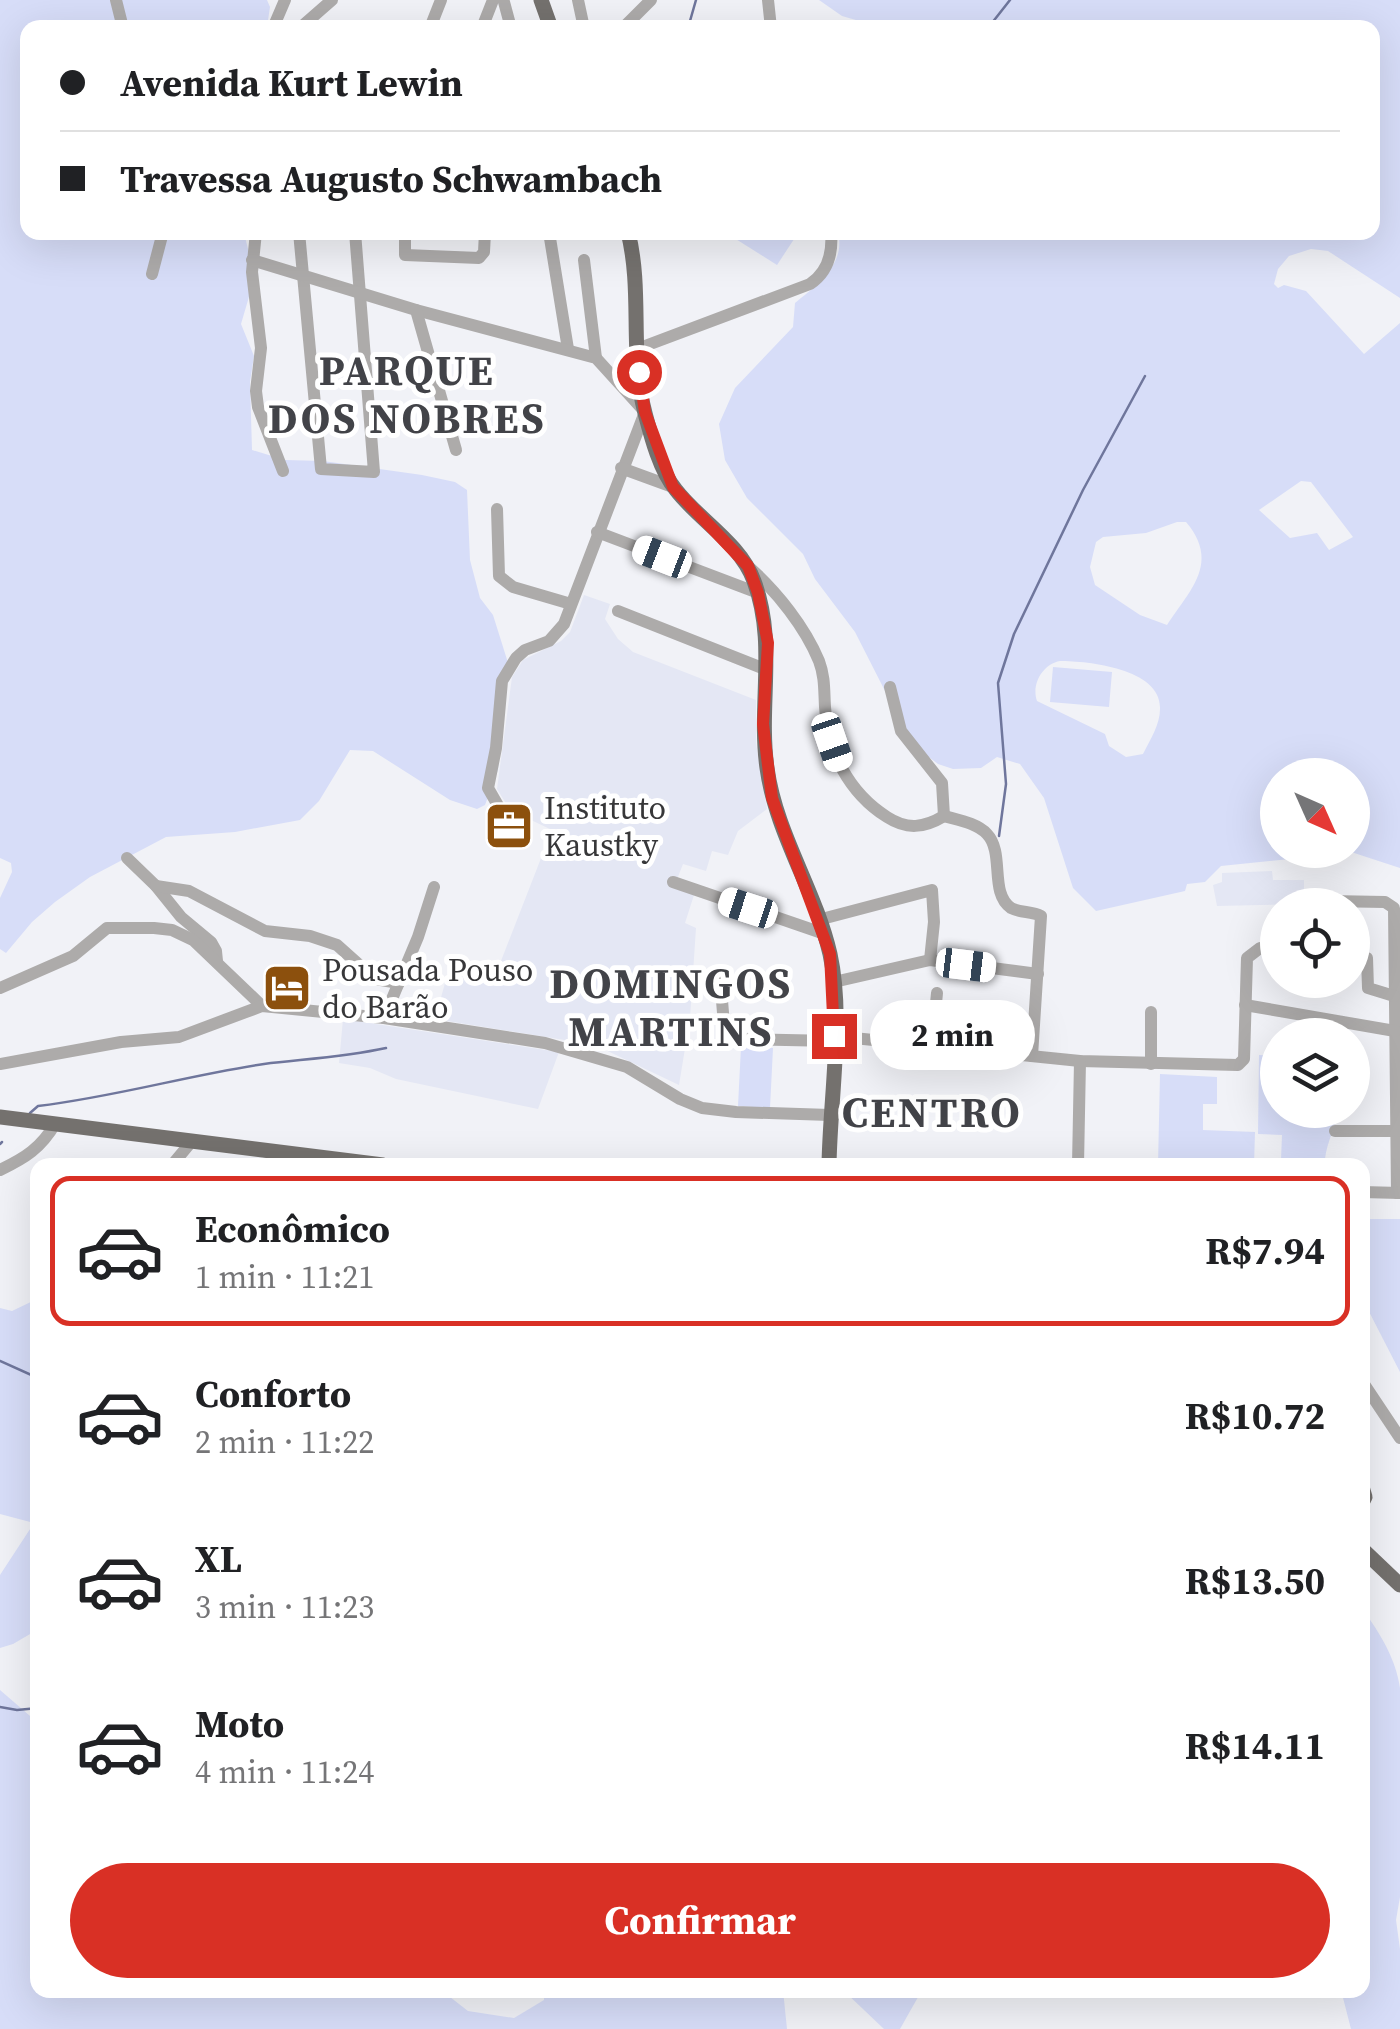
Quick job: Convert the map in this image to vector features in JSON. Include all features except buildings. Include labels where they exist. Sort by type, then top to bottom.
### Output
[{"type":"main road","points":[[630,240],[637,278],[638,349],[645,412],[673,487],[748,566],[763,613],[768,643],[763,724],[772,798],[820,926],[834,982],[828,1158]]},
{"type":"main road","points":[[0,1117],[327,1158]]},
{"type":"main road","points":[[1370,1556],[1400,1585]]},
{"type":"street","points":[[309,20],[332,0]]},
{"type":"street","points":[[631,20],[651,0]]},
{"type":"street","points":[[152,274],[161,240]]},
{"type":"street","points":[[255,240],[252,260],[261,330],[256,391],[283,472]]},
{"type":"street","points":[[301,240],[321,469],[374,472],[355,240]]},
{"type":"street","points":[[404,240],[405,255],[479,258],[485,240]]},
{"type":"street","points":[[550,240],[568,349]]},
{"type":"street","points":[[638,349],[810,284],[827,265],[832,240]]},
{"type":"street","points":[[252,260],[416,310],[596,358],[645,412],[557,634],[525,650],[506,671],[488,788],[504,816]]},
{"type":"street","points":[[584,260],[596,358]]},
{"type":"street","points":[[416,310],[456,450]]},
{"type":"street","points":[[622,468],[673,487]]},
{"type":"street","points":[[498,509],[499,576],[513,588],[572,604]]},
{"type":"street","points":[[597,532],[758,593]]},
{"type":"street","points":[[748,566],[784,606],[813,648],[824,678],[827,726],[850,785],[865,802],[892,821],[918,828],[944,816],[971,824],[988,835],[996,848],[1005,901],[1012,908],[1041,916],[1032,1056]]},
{"type":"street","points":[[763,613],[784,606]]},
{"type":"street","points":[[618,611],[767,670]]},
{"type":"street","points":[[890,687],[901,731],[942,784],[944,816]]},
{"type":"street","points":[[126,858],[181,917],[211,942],[216,961]]},
{"type":"street","points":[[674,882],[820,926],[932,890],[930,960]]},
{"type":"street","points":[[156,886],[190,891],[265,930],[310,936],[337,946],[375,979],[400,983]]},
{"type":"street","points":[[384,1018],[434,887]]},
{"type":"street","points":[[1370,902],[1385,902],[1394,908],[1398,1193],[1370,1192]]},
{"type":"street","points":[[0,988],[73,956],[110,927],[172,930],[193,940],[262,1006]]},
{"type":"street","points":[[720,976],[724,1026],[731,1039],[834,1039],[1080,1061],[1238,1066],[1244,1058],[1248,958],[1260,948]]},
{"type":"street","points":[[834,982],[930,960],[1038,974]]},
{"type":"street","points":[[1370,989],[1394,996]]},
{"type":"street","points":[[932,1045],[937,993]]},
{"type":"street","points":[[1244,1005],[1394,1031]]},
{"type":"street","points":[[0,1064],[121,1042],[179,1036],[262,1006],[384,1018],[602,1057],[627,1066],[702,1108],[830,1115]]},
{"type":"street","points":[[1151,1012],[1151,1064]]},
{"type":"street","points":[[1078,1158],[1080,1061]]},
{"type":"street","points":[[0,1170],[28,1156],[55,1124]]},
{"type":"street","points":[[1335,1132],[1397,1132]]},
{"type":"street","points":[[178,1158],[192,1141]]},
{"type":"street","points":[[1370,1394],[1400,1438]]},
{"type":"shaded area","points":[[0,0],[267,0],[268,20],[20,20],[20,240],[246,240],[251,261],[251,290],[241,324],[254,356],[250,382],[252,450],[285,460],[323,461],[422,475],[455,482],[467,490],[470,560],[480,598],[493,615],[509,666],[498,770],[485,805],[477,809],[450,800],[373,751],[350,750],[319,801],[300,820],[235,832],[166,837],[90,877],[55,902],[6,953],[0,949],[0,898],[12,872],[11,863],[0,858]]},
{"type":"shaded area","points":[[819,0],[1400,0],[1400,298],[1328,251],[1311,249],[1289,256],[1278,269],[1274,284],[1278,288],[1284,285],[1306,291],[1364,354],[1400,323],[1400,868],[1370,858],[1370,758],[1260,758],[1260,862],[1221,866],[1205,882],[1187,884],[1185,891],[1096,911],[1073,888],[1044,798],[1020,764],[997,757],[981,768],[953,769],[938,764],[912,744],[855,632],[815,579],[803,554],[747,498],[725,460],[719,424],[735,388],[793,327],[795,303],[834,264],[839,240],[1380,240],[1380,20],[856,20],[842,16]],"holes":[[[1301,481],[1311,482],[1353,537],[1329,550],[1317,533],[1290,538],[1259,510]],[[1186,522],[1196,537],[1201,564],[1192,588],[1167,625],[1140,615],[1095,585],[1090,567],[1096,542],[1103,537],[1146,533]],[[1060,661],[1137,676],[1157,695],[1160,715],[1143,754],[1126,757],[1109,746],[1105,734],[1037,701],[1037,682],[1044,670]]]},
{"type":"shaded area","points":[[737,240],[793,240],[777,265]]},
{"type":"shaded area","points":[[584,595],[610,604],[605,619],[618,639],[633,652],[756,700],[756,743],[767,809],[738,831],[728,855],[712,851],[706,871],[683,864],[674,887],[694,895],[685,923],[696,928],[690,1018],[679,1085],[595,1045],[435,1019],[452,958],[499,966],[552,830],[510,810],[497,789],[512,677],[523,660],[561,641],[570,632]]},
{"type":"shaded area","points":[[1053,667],[1112,672],[1109,707],[1050,702]]},
{"type":"shaded area","points":[[1272,871],[1273,880],[1304,880],[1304,888],[1260,888],[1260,905],[1217,906],[1213,885],[1222,882],[1222,873]]},
{"type":"shaded area","points":[[343,1019],[559,1052],[538,1109],[339,1063]]},
{"type":"shaded area","points":[[741,1047],[773,1048],[770,1108],[738,1106]]},
{"type":"shaded area","points":[[1259,1055],[1260,1128],[1333,1128],[1325,1158],[1281,1158],[1282,1135],[1258,1134]]},
{"type":"shaded area","points":[[1160,1074],[1217,1077],[1217,1104],[1203,1104],[1203,1130],[1255,1132],[1254,1158],[1158,1158]]},
{"type":"shaded area","points":[[1370,1219],[1400,1219],[1400,1372],[1370,1314]]},
{"type":"shaded area","points":[[30,1302],[30,1522],[0,1514],[0,1308],[12,1311]]},
{"type":"shaded area","points":[[30,1529],[30,1634],[0,1648],[0,1575]]},
{"type":"shaded area","points":[[1370,1620],[1395,1667],[1400,1688],[1400,1897],[1396,1920],[1400,2029],[1351,2029],[1343,1998],[1370,1998]]},
{"type":"shaded area","points":[[0,1690],[30,1716],[30,1998],[451,1998],[468,2011],[514,2018],[544,1998],[784,1998],[787,2029],[0,2029]]},
{"type":"shaded area","points":[[851,1998],[917,1998],[900,2029],[884,2029]]},
{"type":"waterway","points":[[690,20],[696,0]]},
{"type":"waterway","points":[[994,20],[1010,0]]},
{"type":"waterway","points":[[999,836],[1006,784],[998,683],[1014,634],[1083,490],[1145,376]]},
{"type":"waterway","points":[[30,1113],[38,1106],[236,1069],[386,1048]]},
{"type":"waterway","points":[[0,1361],[30,1374]]},
{"type":"waterway","points":[[0,1707],[30,1709]]},
{"type":"place","name":"Instituto Kaustky","points":[[509,826]]},
{"type":"place","name":"Pousada Pouso do Barão","points":[[287,988]]},
{"type":"district","name":"PARQUE DOS NOBRES","points":[[407,394]]},
{"type":"district","name":"DOMINGOS MARTINS","points":[[671,1007]]},
{"type":"district","name":"CENTRO","points":[[932,1112]]},
{"type":"route","points":[[639,372],[645,412],[673,487],[748,566],[758,593],[768,643],[763,724],[766,765],[780,822],[830,954],[834,1036]]}]
